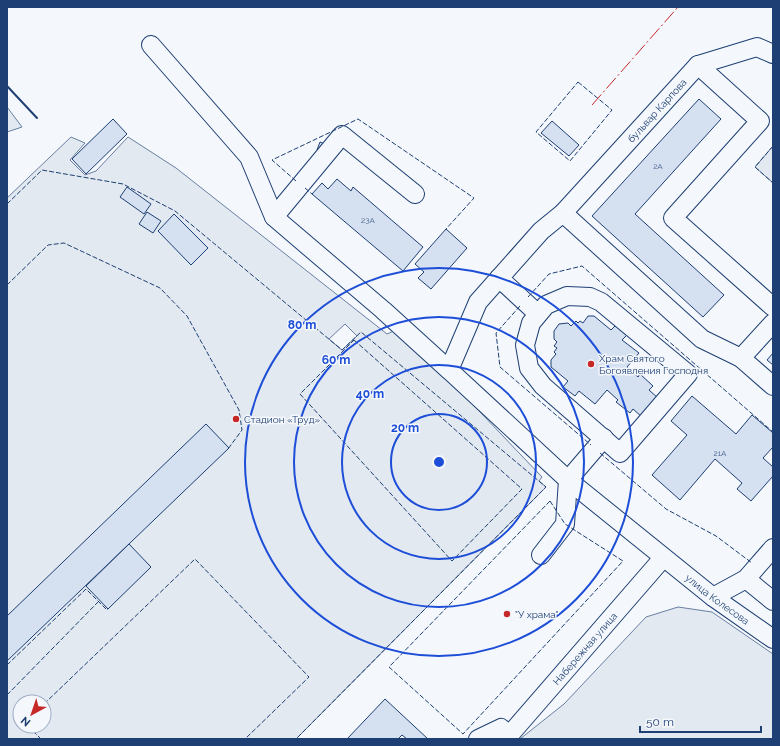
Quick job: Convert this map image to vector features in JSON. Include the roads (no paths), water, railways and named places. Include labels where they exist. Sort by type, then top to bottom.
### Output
[{"type":"street","points":[[151,46],[249,157],[274,217],[342,135],[416,194]]},
{"type":"street","points":[[698,65],[757,48],[773,54]]},
{"type":"street","points":[[698,65],[760,121],[673,218],[773,307]]},
{"type":"street","name":"бульвар Карпова","points":[[449,370],[478,302],[541,231],[563,213],[698,65]]},
{"type":"street","points":[[563,213],[702,339],[741,358],[773,386]]},
{"type":"street","name":"улица Колесова","points":[[274,217],[383,310],[568,480],[713,597],[773,639]]},
{"type":"street","points":[[498,278],[537,313]]},
{"type":"street","points":[[567,296],[590,297],[610,308],[688,374],[620,453],[543,386],[529,368],[525,345],[526,334],[537,313],[556,300],[567,296]]},
{"type":"street","points":[[741,358],[773,323]]},
{"type":"street","points":[[541,554],[565,524],[568,480],[604,438]]},
{"type":"street","points":[[713,597],[746,579],[773,548]]},
{"type":"street","name":"Набережная улица","points":[[507,737],[663,558]]},
{"type":"street","points":[[746,579],[773,601]]},
{"type":"street","points":[[478,739],[501,728],[507,737]]},
{"type":"place","name":"Храм Святого Богоявления Господня","points":[[591,364]]},
{"type":"place","name":"Стадион «Труд»","points":[[236,419]]},
{"type":"place","name":"\"У храма\"","points":[[507,614]]}]
